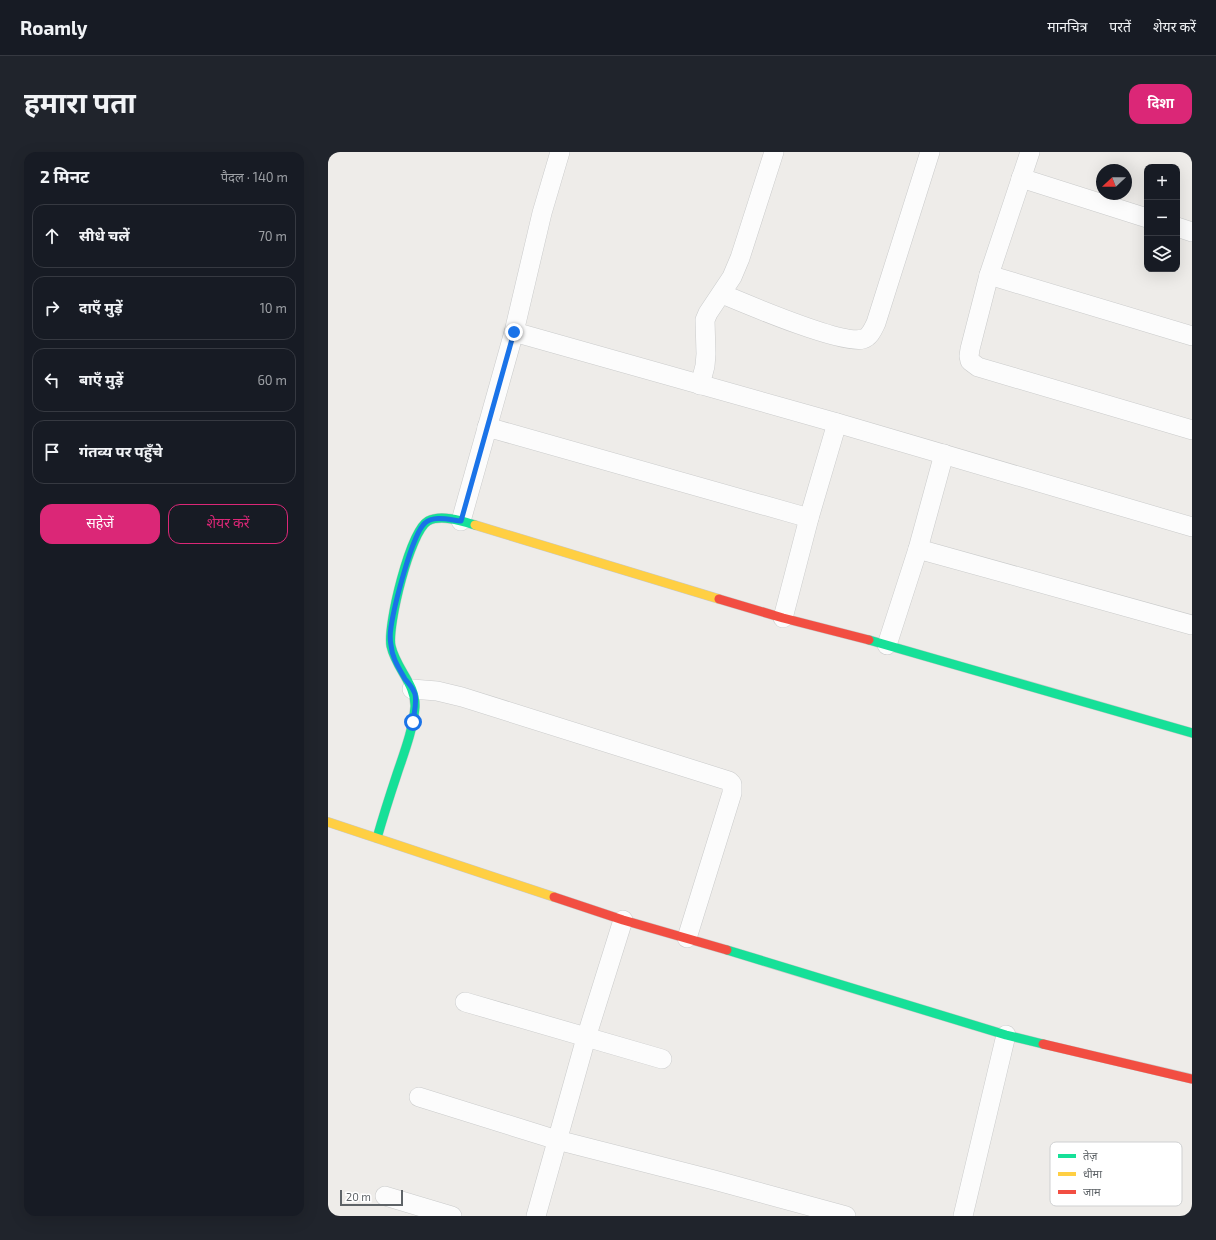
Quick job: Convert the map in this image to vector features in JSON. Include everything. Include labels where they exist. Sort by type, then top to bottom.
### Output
[{"type":"street","points":[[461,521],[514,332],[542,213],[560,152]]},
{"type":"street","points":[[700,385],[705,366],[706,354],[705,320],[732,277],[740,258],[774,152]]},
{"type":"street","points":[[722,294],[788,320],[840,338],[857,340],[865,339],[871,333],[876,323],[930,152]]},
{"type":"street","points":[[1030,152],[989,275],[968,356],[970,361],[978,367],[1192,430]]},
{"type":"street","points":[[1021,178],[1144,217]]},
{"type":"street","points":[[1180,228],[1192,232]]},
{"type":"street","points":[[989,275],[1192,336]]},
{"type":"street","points":[[514,332],[944,454],[1192,527]]},
{"type":"street","points":[[783,618],[809,518],[836,424]]},
{"type":"street","points":[[487,426],[809,518]]},
{"type":"street","points":[[887,646],[918,549],[944,454]]},
{"type":"street","points":[[377,838],[413,722],[415,701],[412,689],[393,657],[390,628],[412,546],[418,531],[425,522],[433,520],[444,519],[461,521],[783,618],[887,646],[1192,734]]},
{"type":"street","points":[[918,549],[1192,625]]},
{"type":"street","points":[[412,689],[437,691],[462,697],[729,781],[732,784],[732,793],[687,938]]},
{"type":"street","points":[[328,822],[622,920],[687,938],[1006,1035],[1192,1079]]},
{"type":"street","points":[[536,1216],[586,1038],[622,920]]},
{"type":"street","points":[[465,1002],[662,1059]]},
{"type":"street","points":[[963,1216],[1006,1035]]},
{"type":"street","points":[[419,1097],[557,1140],[714,1180],[846,1216]]},
{"type":"street","points":[[385,1196],[452,1216]]},
{"type":"traffic: fast","points":[[377,838],[408,741],[415,707],[412,691],[397,662],[391,646],[396,600],[407,560],[421,528],[428,521],[445,518],[475,525]]},
{"type":"traffic: fast","points":[[869,640],[1192,733]]},
{"type":"traffic: fast","points":[[727,950],[1006,1035],[1043,1044]]},
{"type":"traffic: slow","points":[[475,525],[719,599]]},
{"type":"traffic: slow","points":[[328,822],[554,897]]},
{"type":"traffic: jam","points":[[719,599],[783,618],[869,640]]},
{"type":"traffic: jam","points":[[554,897],[623,920],[727,950]]},
{"type":"traffic: jam","points":[[1043,1044],[1192,1079]]},
{"type":"route","points":[[413,722],[415,695],[393,657],[390,628],[412,546],[418,531],[425,522],[433,520],[444,519],[461,521],[514,332]]}]
